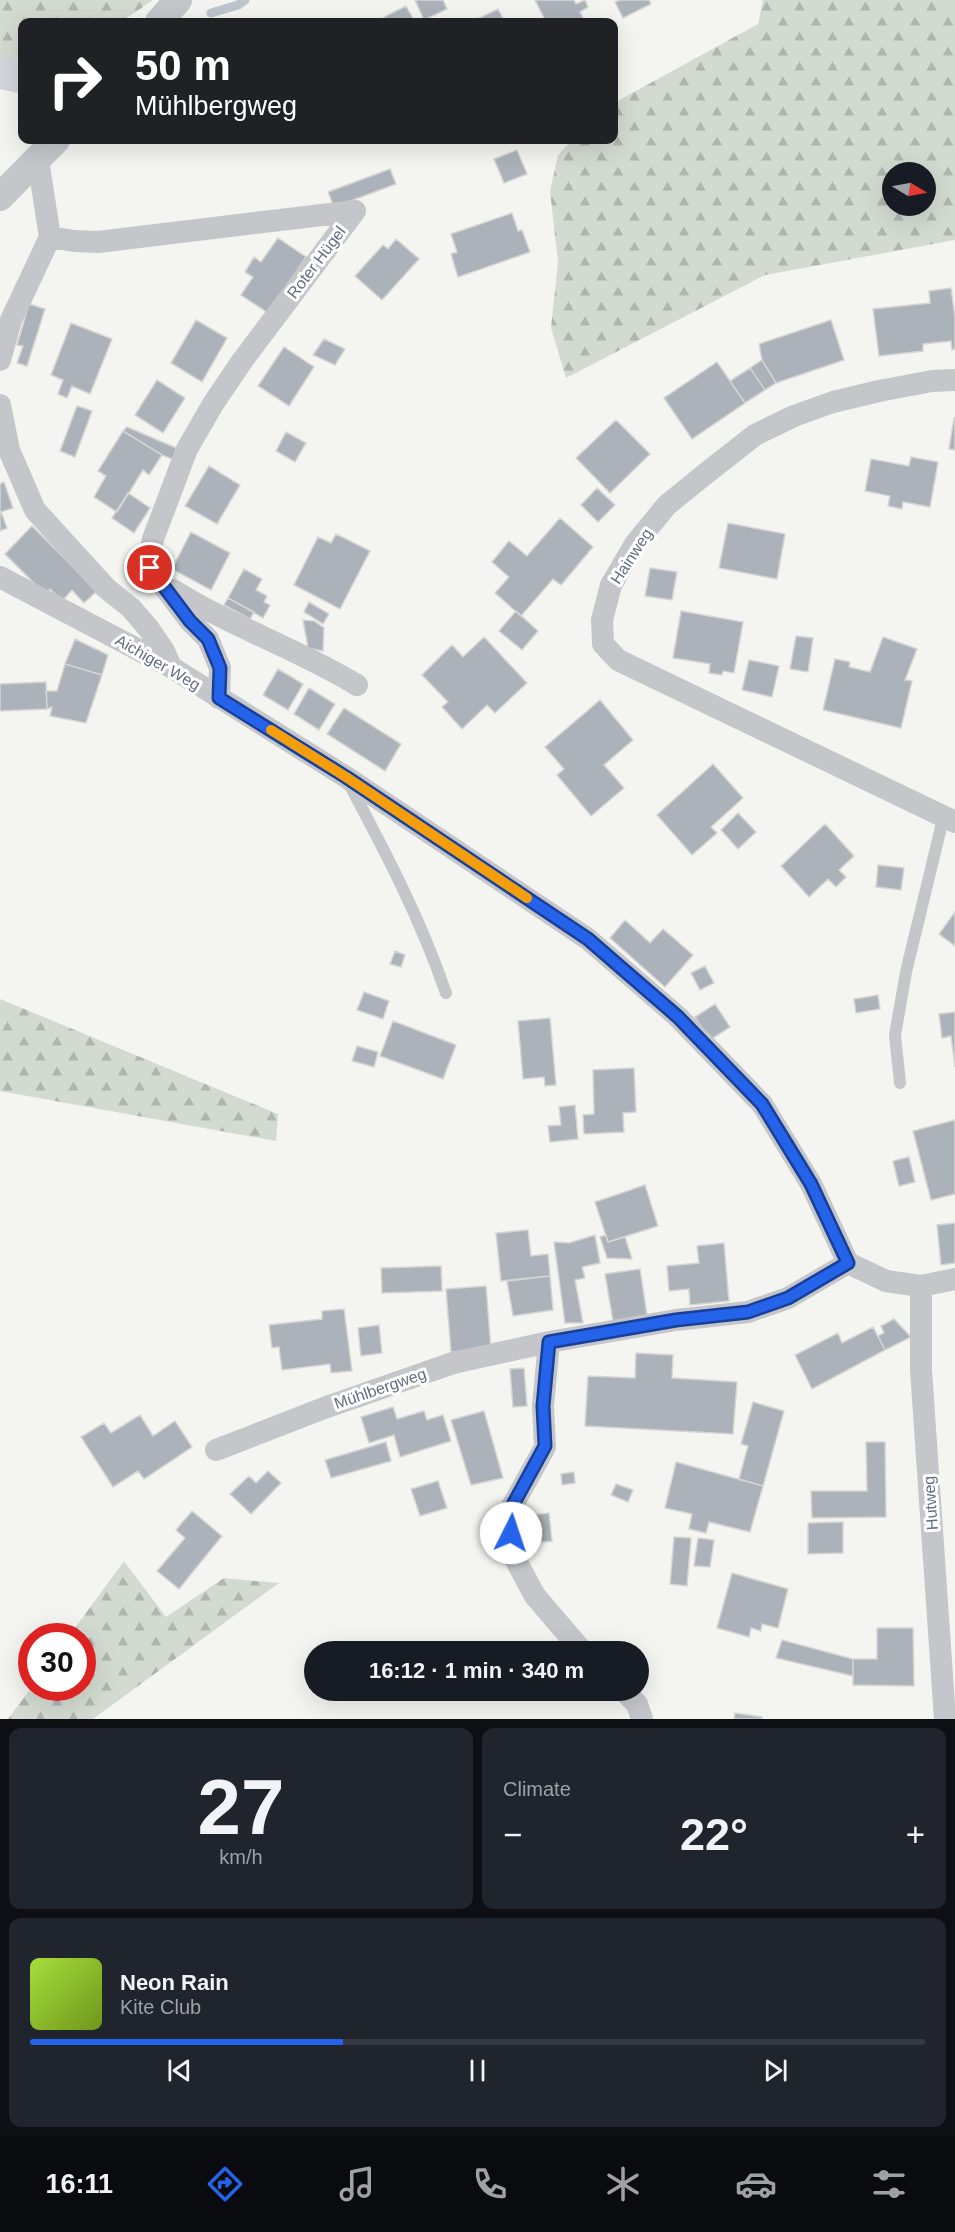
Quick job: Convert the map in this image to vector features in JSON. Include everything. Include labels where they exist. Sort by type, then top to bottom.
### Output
[{"type":"highway","points":[[0,72],[18,76]]},
{"type":"street","points":[[162,18],[178,0]]},
{"type":"street","points":[[0,197],[47,150]]},
{"type":"street","points":[[0,360],[11,320],[50,237],[47,150]]},
{"type":"street","name":"Roter Hügel","points":[[50,237],[74,242],[98,242],[355,211],[242,361],[213,404],[187,449],[165,503],[148,556],[150,568],[190,621],[208,639],[220,668],[219,698]]},
{"type":"street","name":"Hainweg","points":[[950,819],[618,660],[603,644],[602,620],[610,585],[635,544],[668,505],[755,435],[794,416],[833,402],[932,381],[955,380]]},
{"type":"street","points":[[0,405],[9,450],[35,510],[106,588],[131,608],[164,651],[171,667]]},
{"type":"street","name":"Aichiger Weg","points":[[0,577],[171,667],[346,777],[588,939],[678,1017],[762,1104],[811,1184],[848,1263]]},
{"type":"street","points":[[161,583],[199,606],[323,664],[357,685]]},
{"type":"street","points":[[848,1263],[886,1281],[921,1286],[955,1279]]},
{"type":"street","name":"Mühlbergweg","points":[[216,1450],[324,1408],[453,1363],[549,1342],[676,1320],[748,1312],[788,1298],[848,1263]]},
{"type":"street","name":"Hutweg","points":[[921,1286],[921,1370],[945,1719]]},
{"type":"street","points":[[549,1342],[543,1406],[545,1446],[509,1512],[513,1555],[535,1596],[574,1641]]},
{"type":"street","points":[[634,1701],[642,1719]]},
{"type":"lane","points":[[346,777],[420,923],[446,993]]},
{"type":"lane","points":[[900,1083],[895,1035],[906,972],[950,819]]},
{"type":"green space","points":[[0,0],[153,0],[127,18],[18,18],[18,58],[0,60]]},
{"type":"green space","points":[[763,0],[955,0],[955,240],[765,275],[566,378],[551,328],[558,262],[550,191],[558,155],[568,144],[618,144],[618,101],[758,24]]},
{"type":"green space","points":[[0,999],[278,1114],[276,1141],[0,1091]]},
{"type":"green space","points":[[124,1561],[166,1617],[224,1578],[279,1583],[93,1719],[8,1719],[22,1701],[96,1701],[96,1623],[79,1623]]},
{"type":"building","points":[[415,0],[443,0],[447,9],[423,18]]},
{"type":"building","points":[[535,0],[574,0],[576,4],[585,0],[588,7],[580,12],[583,18],[544,18]]},
{"type":"building","points":[[649,0],[651,4],[623,18],[615,2]]},
{"type":"building","points":[[406,6],[413,18],[385,18]]},
{"type":"building","points":[[498,9],[503,18],[479,18]]},
{"type":"building","points":[[517,150],[527,174],[504,183],[494,159]]},
{"type":"building","points":[[390,169],[396,184],[334,207],[328,192]]},
{"type":"building","points":[[512,213],[518,231],[522,230],[530,252],[458,277],[451,254],[457,252],[451,234]]},
{"type":"building","points":[[278,238],[306,257],[268,313],[241,295],[253,277],[245,272],[254,257],[261,262]]},
{"type":"building","points":[[396,239],[419,259],[382,300],[355,276],[383,245],[388,249]]},
{"type":"building","points":[[951,288],[955,317],[955,349],[952,350],[951,341],[923,344],[923,351],[879,356],[873,309],[930,303],[929,291]]},
{"type":"building","points":[[29,304],[45,309],[27,366],[17,363],[23,346],[17,345]]},
{"type":"building","points":[[196,320],[227,338],[202,382],[171,363]]},
{"type":"building","points":[[831,320],[844,360],[776,383],[762,360],[759,344]]},
{"type":"building","points":[[71,323],[112,339],[90,394],[72,386],[67,398],[58,394],[63,380],[51,375]]},
{"type":"building","points":[[324,339],[345,349],[335,365],[313,355]]},
{"type":"building","points":[[284,347],[314,367],[289,406],[258,386]]},
{"type":"building","points":[[762,360],[776,383],[765,390],[750,368]]},
{"type":"building","points":[[717,362],[745,403],[692,439],[664,398]]},
{"type":"building","points":[[750,368],[765,390],[745,403],[730,381]]},
{"type":"building","points":[[157,380],[185,398],[163,433],[135,415]]},
{"type":"building","points":[[77,406],[92,411],[75,457],[60,451]]},
{"type":"building","points":[[955,418],[955,450],[949,449]]},
{"type":"building","points":[[616,420],[650,454],[610,493],[576,458]]},
{"type":"building","points":[[127,427],[181,450],[177,461],[162,455],[123,431]]},
{"type":"building","points":[[123,431],[162,455],[149,475],[143,470],[117,512],[94,497],[106,476],[98,471]]},
{"type":"building","points":[[286,432],[306,443],[295,462],[276,451]]},
{"type":"building","points":[[911,457],[938,462],[930,507],[903,502],[902,509],[888,506],[890,496],[865,491],[871,459],[909,466]]},
{"type":"building","points":[[209,466],[240,485],[217,524],[185,506]]},
{"type":"building","points":[[4,482],[13,508],[1,512],[7,528],[0,531],[0,484]]},
{"type":"building","points":[[597,488],[615,505],[598,522],[581,505]]},
{"type":"building","points":[[128,493],[150,508],[134,533],[112,518]]},
{"type":"building","points":[[560,518],[593,547],[561,585],[553,579],[521,616],[495,593],[509,577],[492,562],[509,541],[527,556]]},
{"type":"building","points":[[728,523],[785,534],[777,579],[719,568]]},
{"type":"building","points":[[32,526],[97,591],[84,603],[72,590],[62,601],[50,589],[45,594],[5,554]]},
{"type":"building","points":[[191,532],[230,553],[211,590],[172,569]]},
{"type":"building","points":[[336,534],[370,551],[340,609],[294,585],[318,537],[331,543]]},
{"type":"building","points":[[650,568],[677,572],[672,600],[645,596]]},
{"type":"building","points":[[244,569],[262,579],[256,590],[267,596],[264,602],[270,605],[263,618],[228,598]]},
{"type":"building","points":[[228,598],[254,612],[250,619],[224,605]]},
{"type":"building","points":[[309,602],[329,614],[323,624],[304,612]]},
{"type":"building","points":[[516,611],[538,631],[522,650],[499,631]]},
{"type":"building","points":[[681,611],[743,622],[734,673],[723,671],[722,675],[709,673],[710,664],[673,658]]},
{"type":"building","points":[[303,620],[314,621],[324,628],[323,651],[308,648]]},
{"type":"building","points":[[796,636],[813,638],[808,672],[790,669]]},
{"type":"building","points":[[484,637],[527,683],[495,713],[487,705],[462,729],[442,707],[448,702],[422,675],[452,645],[463,657]]},
{"type":"building","points":[[883,637],[917,649],[905,680],[912,681],[901,728],[823,710],[835,659],[850,662],[849,667],[870,672]]},
{"type":"building","points":[[75,639],[108,655],[102,675],[65,664]]},
{"type":"building","points":[[749,660],[779,666],[772,697],[742,690]]},
{"type":"building","points":[[65,664],[102,675],[86,723],[50,716],[52,707],[47,709],[46,691],[57,691]]},
{"type":"building","points":[[278,669],[303,684],[288,710],[263,695]]},
{"type":"building","points":[[46,682],[47,709],[0,711],[0,684]]},
{"type":"building","points":[[309,688],[335,704],[319,730],[294,714]]},
{"type":"building","points":[[600,700],[633,740],[604,765],[624,788],[591,816],[557,775],[564,769],[545,747]]},
{"type":"building","points":[[344,708],[401,744],[385,771],[327,734]]},
{"type":"building","points":[[713,764],[743,798],[711,827],[717,833],[692,855],[657,815]]},
{"type":"building","points":[[738,813],[756,832],[738,849],[721,830]]},
{"type":"building","points":[[825,824],[854,856],[839,870],[846,877],[836,887],[828,879],[809,897],[781,866]]},
{"type":"building","points":[[878,865],[904,868],[901,890],[876,887]]},
{"type":"building","points":[[955,912],[955,946],[939,934]]},
{"type":"building","points":[[625,920],[650,943],[663,929],[693,955],[665,987],[610,938]]},
{"type":"building","points":[[395,951],[405,955],[401,967],[390,964]]},
{"type":"building","points":[[705,966],[714,983],[700,990],[691,973]]},
{"type":"building","points":[[364,992],[389,1001],[383,1019],[357,1010]]},
{"type":"building","points":[[878,995],[880,1009],[856,1013],[854,999]]},
{"type":"building","points":[[715,1004],[730,1027],[710,1040],[695,1017]]},
{"type":"building","points":[[955,1012],[955,1067],[951,1036],[942,1038],[939,1014]]},
{"type":"building","points":[[550,1018],[556,1085],[545,1086],[544,1077],[523,1079],[518,1021]]},
{"type":"building","points":[[393,1021],[456,1045],[443,1079],[380,1056]]},
{"type":"building","points":[[357,1046],[378,1052],[374,1067],[352,1061]]},
{"type":"building","points":[[634,1068],[636,1112],[623,1113],[624,1132],[584,1134],[583,1115],[594,1114],[593,1070]]},
{"type":"building","points":[[575,1105],[578,1139],[550,1142],[548,1126],[561,1125],[559,1107]]},
{"type":"building","points":[[955,1120],[955,1194],[931,1200],[913,1131]]},
{"type":"building","points":[[909,1157],[915,1182],[899,1186],[893,1161]]},
{"type":"building","points":[[645,1185],[658,1226],[608,1242],[595,1202]]},
{"type":"building","points":[[955,1223],[955,1263],[941,1265],[937,1225]]},
{"type":"building","points":[[528,1230],[531,1256],[548,1254],[550,1276],[501,1281],[496,1233]]},
{"type":"building","points":[[595,1235],[600,1263],[582,1267],[585,1278],[575,1280],[583,1323],[565,1323],[554,1242],[569,1243]]},
{"type":"building","points":[[606,1235],[608,1242],[625,1237],[632,1259],[607,1258],[600,1237]]},
{"type":"building","points":[[724,1243],[729,1301],[690,1305],[689,1289],[669,1291],[667,1266],[699,1263],[697,1246]]},
{"type":"building","points":[[441,1266],[442,1291],[382,1293],[381,1268]]},
{"type":"building","points":[[640,1269],[647,1315],[613,1321],[605,1274]]},
{"type":"building","points":[[550,1276],[553,1310],[513,1316],[507,1281]]},
{"type":"building","points":[[486,1286],[491,1349],[451,1352],[446,1289]]},
{"type":"building","points":[[344,1309],[352,1371],[331,1373],[330,1364],[282,1370],[279,1347],[272,1348],[269,1325],[322,1319],[322,1311]]},
{"type":"building","points":[[894,1319],[911,1337],[885,1350],[878,1336],[884,1333],[881,1326]]},
{"type":"building","points":[[379,1325],[382,1353],[361,1356],[358,1328]]},
{"type":"building","points":[[873,1327],[885,1350],[812,1389],[795,1355],[838,1333],[842,1343]]},
{"type":"building","points":[[636,1353],[673,1355],[672,1378],[737,1382],[733,1434],[585,1426],[588,1376],[635,1378]]},
{"type":"building","points":[[524,1368],[527,1406],[513,1407],[510,1369]]},
{"type":"building","points":[[753,1402],[784,1411],[763,1486],[739,1479],[748,1446],[741,1444]]},
{"type":"building","points":[[393,1407],[397,1419],[424,1411],[427,1420],[443,1415],[451,1441],[400,1457],[394,1435],[369,1443],[361,1417]]},
{"type":"building","points":[[484,1411],[503,1478],[471,1485],[451,1420]]},
{"type":"building","points":[[140,1415],[153,1436],[175,1421],[192,1447],[144,1479],[138,1471],[113,1487],[81,1437],[104,1423],[111,1433]]},
{"type":"building","points":[[386,1442],[391,1461],[331,1478],[325,1460]]},
{"type":"building","points":[[866,1442],[885,1442],[886,1517],[812,1518],[811,1491],[867,1491]]},
{"type":"building","points":[[676,1462],[763,1486],[750,1532],[709,1522],[706,1533],[689,1529],[692,1514],[665,1508]]},
{"type":"building","points":[[268,1471],[281,1483],[251,1514],[230,1494],[249,1476],[256,1483]]},
{"type":"building","points":[[574,1472],[575,1483],[562,1485],[561,1474]]},
{"type":"building","points":[[438,1481],[447,1508],[420,1516],[411,1489]]},
{"type":"building","points":[[616,1484],[633,1490],[628,1502],[611,1495]]},
{"type":"building","points":[[192,1511],[222,1536],[179,1589],[157,1571],[185,1538],[176,1530]]},
{"type":"building","points":[[549,1513],[552,1541],[524,1544],[521,1516]]},
{"type":"building","points":[[843,1522],[843,1553],[808,1554],[808,1523]]},
{"type":"building","points":[[674,1537],[691,1538],[687,1586],[670,1584]]},
{"type":"building","points":[[698,1538],[714,1540],[710,1567],[694,1566]]},
{"type":"building","points":[[732,1573],[788,1589],[778,1628],[762,1624],[761,1631],[751,1628],[749,1637],[717,1628]]},
{"type":"building","points":[[877,1628],[913,1628],[914,1686],[853,1685],[853,1659],[877,1659]]},
{"type":"building","points":[[782,1640],[853,1659],[853,1676],[776,1658]]},
{"type":"building","points":[[735,1713],[762,1717],[762,1719],[734,1719]]},
{"type":"waterway","points":[[211,13],[238,5],[245,0]]},
{"type":"slow traffic","points":[[271,730],[346,777],[527,898]]},
{"type":"route","points":[[150,568],[190,621],[208,639],[220,668],[219,698],[346,777],[588,939],[678,1017],[762,1104],[811,1184],[848,1263],[788,1298],[748,1312],[676,1320],[549,1342],[543,1406],[545,1446],[509,1512],[511,1533]]}]
